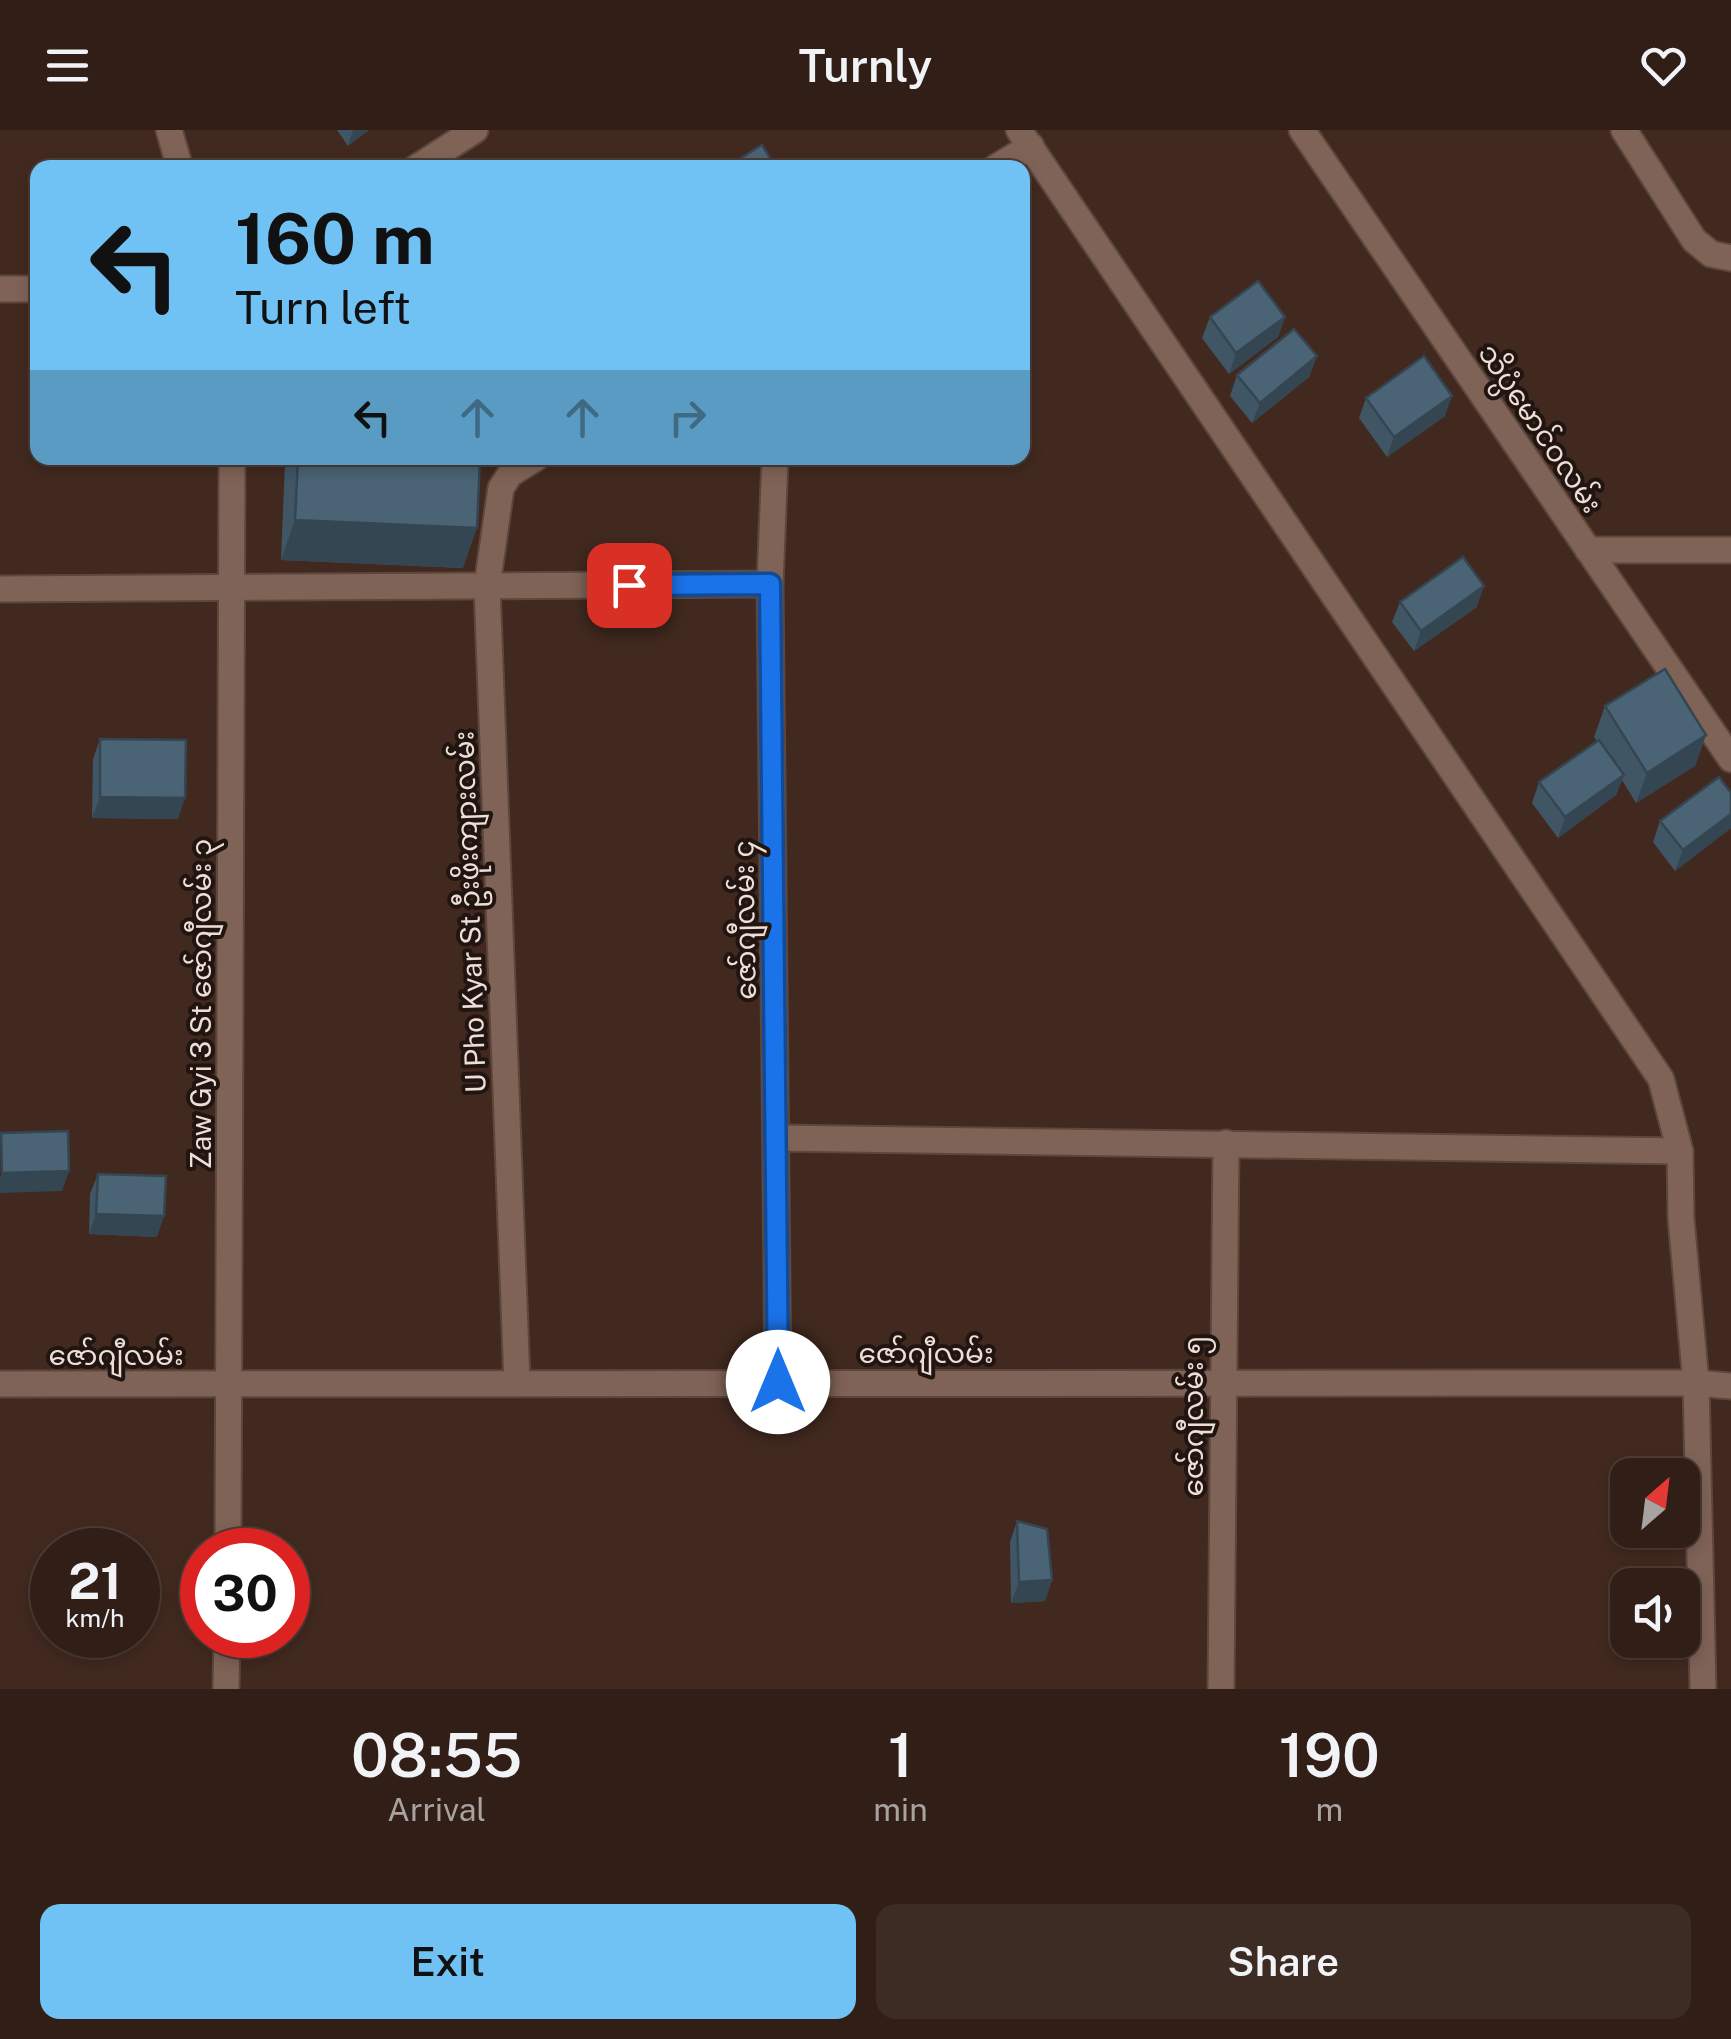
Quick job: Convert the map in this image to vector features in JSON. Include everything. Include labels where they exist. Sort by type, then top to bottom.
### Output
[{"type":"street","points":[[169,130],[178,160]]},
{"type":"street","points":[[429,160],[476,130]]},
{"type":"street","name":"သိပ္ပံမောင်ဝလမ်း","points":[[1302,130],[1731,759]]},
{"type":"street","points":[[1624,130],[1694,240],[1712,254],[1731,258]]},
{"type":"street","points":[[1003,160],[1025,138],[1662,1080],[1680,1151],[1681,1218],[1696,1382],[1704,1689]]},
{"type":"street","points":[[0,289],[30,288]]},
{"type":"street","name":"Zaw Gyi 3 St ဇော်ဂျီလမ်း ၃","points":[[228,1528],[232,465]]},
{"type":"street","name":"U Pho Kyar St ဦးဖိုးကျားလမ်း","points":[[517,1382],[487,586],[501,488],[510,474],[525,465]]},
{"type":"street","name":"ဇော်ဂျီလမ်း ၄","points":[[776,465],[770,584],[778,1382]]},
{"type":"street","points":[[1588,550],[1731,550]]},
{"type":"street","points":[[0,589],[770,584]]},
{"type":"street","points":[[777,1138],[1680,1151]]},
{"type":"street","name":"ဇော်ဂျီလမ်း ၅","points":[[1221,1689],[1226,1143]]},
{"type":"street","name":"ဇော်ဂျီလမ်း","points":[[0,1384],[1222,1381],[1696,1382],[1731,1386]]},
{"type":"street","points":[[226,1689],[227,1658]]},
{"type":"building","points":[[762,145],[771,160],[738,160]]},
{"type":"building","points":[[1258,281],[1285,317],[1236,353],[1210,317]]},
{"type":"building","points":[[1294,329],[1317,356],[1260,403],[1237,375]]},
{"type":"building","points":[[1424,356],[1452,396],[1394,437],[1366,398]]},
{"type":"building","points":[[298,465],[480,465],[477,528],[295,520]]},
{"type":"building","points":[[1463,557],[1484,586],[1421,631],[1400,602]]},
{"type":"building","points":[[1665,669],[1706,735],[1647,773],[1605,706]]},
{"type":"building","points":[[100,739],[186,740],[185,798],[100,797]]},
{"type":"building","points":[[1599,740],[1624,775],[1565,817],[1539,782]]},
{"type":"building","points":[[1719,777],[1731,793],[1731,814],[1683,850],[1660,821]]},
{"type":"building","points":[[68,1131],[69,1171],[2,1173],[1,1133]]},
{"type":"building","points":[[98,1174],[166,1176],[164,1216],[96,1214]]},
{"type":"building","points":[[1017,1521],[1047,1529],[1052,1580],[1019,1582]]},
{"type":"route","points":[[629,585],[770,584],[778,1382]]}]
